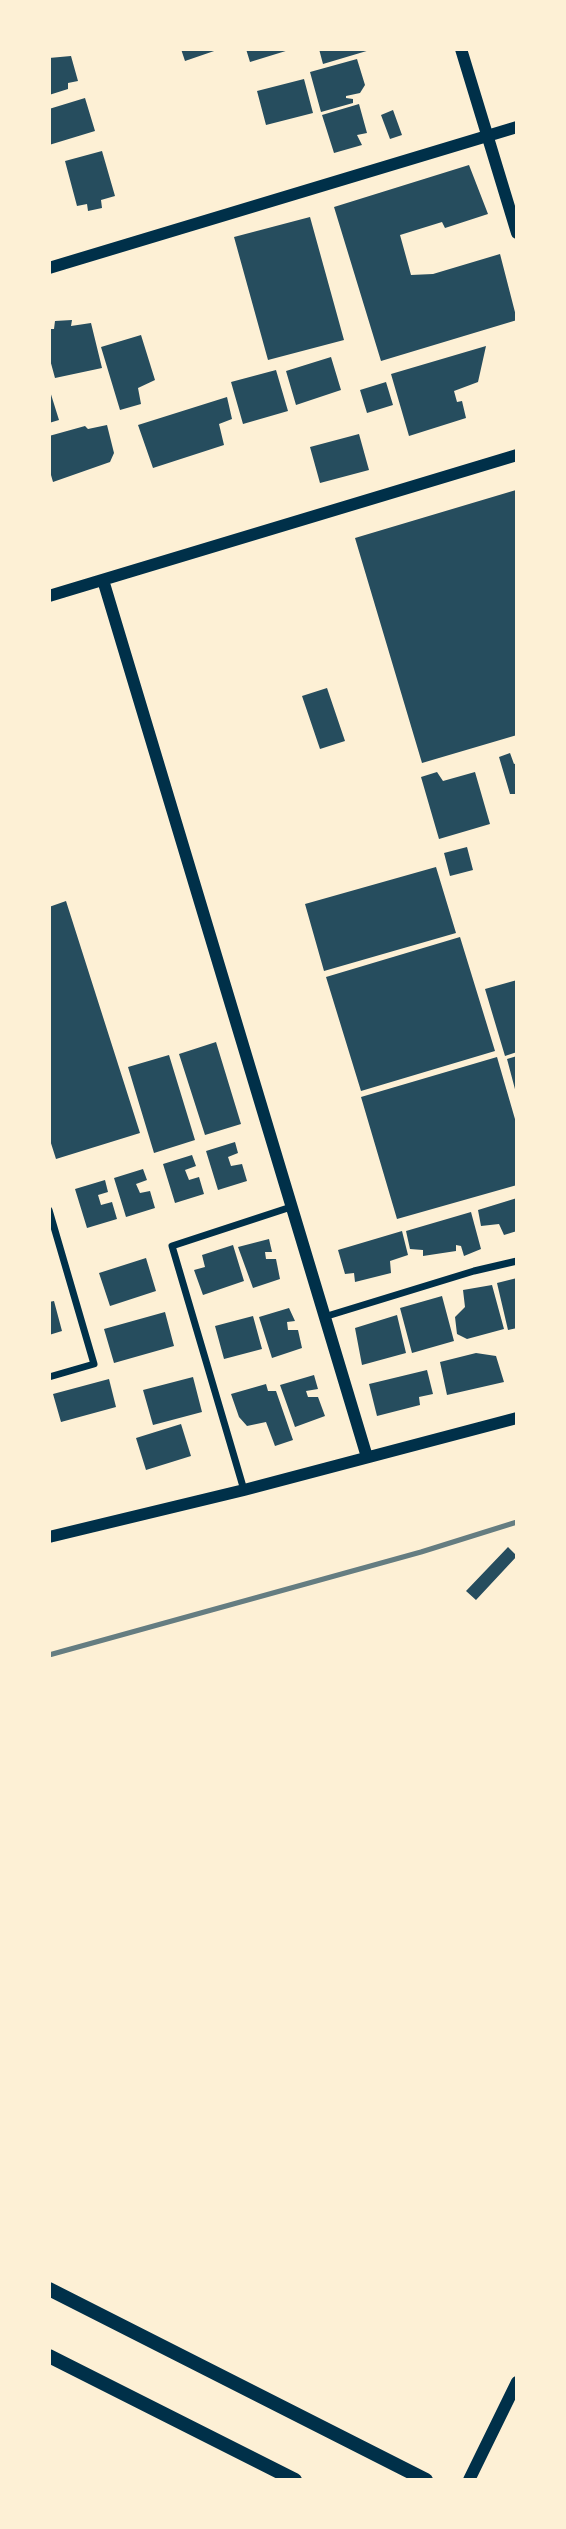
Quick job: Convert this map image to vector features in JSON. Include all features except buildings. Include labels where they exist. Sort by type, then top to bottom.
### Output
[{"type":"main road","points":[[49,2289],[426,2480]]},
{"type":"main road","points":[[49,2356],[295,2480]]},
{"type":"street","points":[[461,49],[517,233]]},
{"type":"street","points":[[49,268],[517,127]]},
{"type":"street","points":[[49,596],[517,455]]},
{"type":"street","points":[[103,580],[367,1458]]},
{"type":"street","points":[[244,1490],[172,1246],[290,1207]]},
{"type":"street","points":[[49,1210],[94,1364],[49,1377]]},
{"type":"street","points":[[324,1317],[474,1270],[517,1261]]},
{"type":"street","points":[[49,1537],[244,1490],[517,1418]]},
{"type":"street","points":[[469,2480],[517,2382]]},
{"type":"railway","points":[[49,1655],[421,1552],[517,1522]]}]
